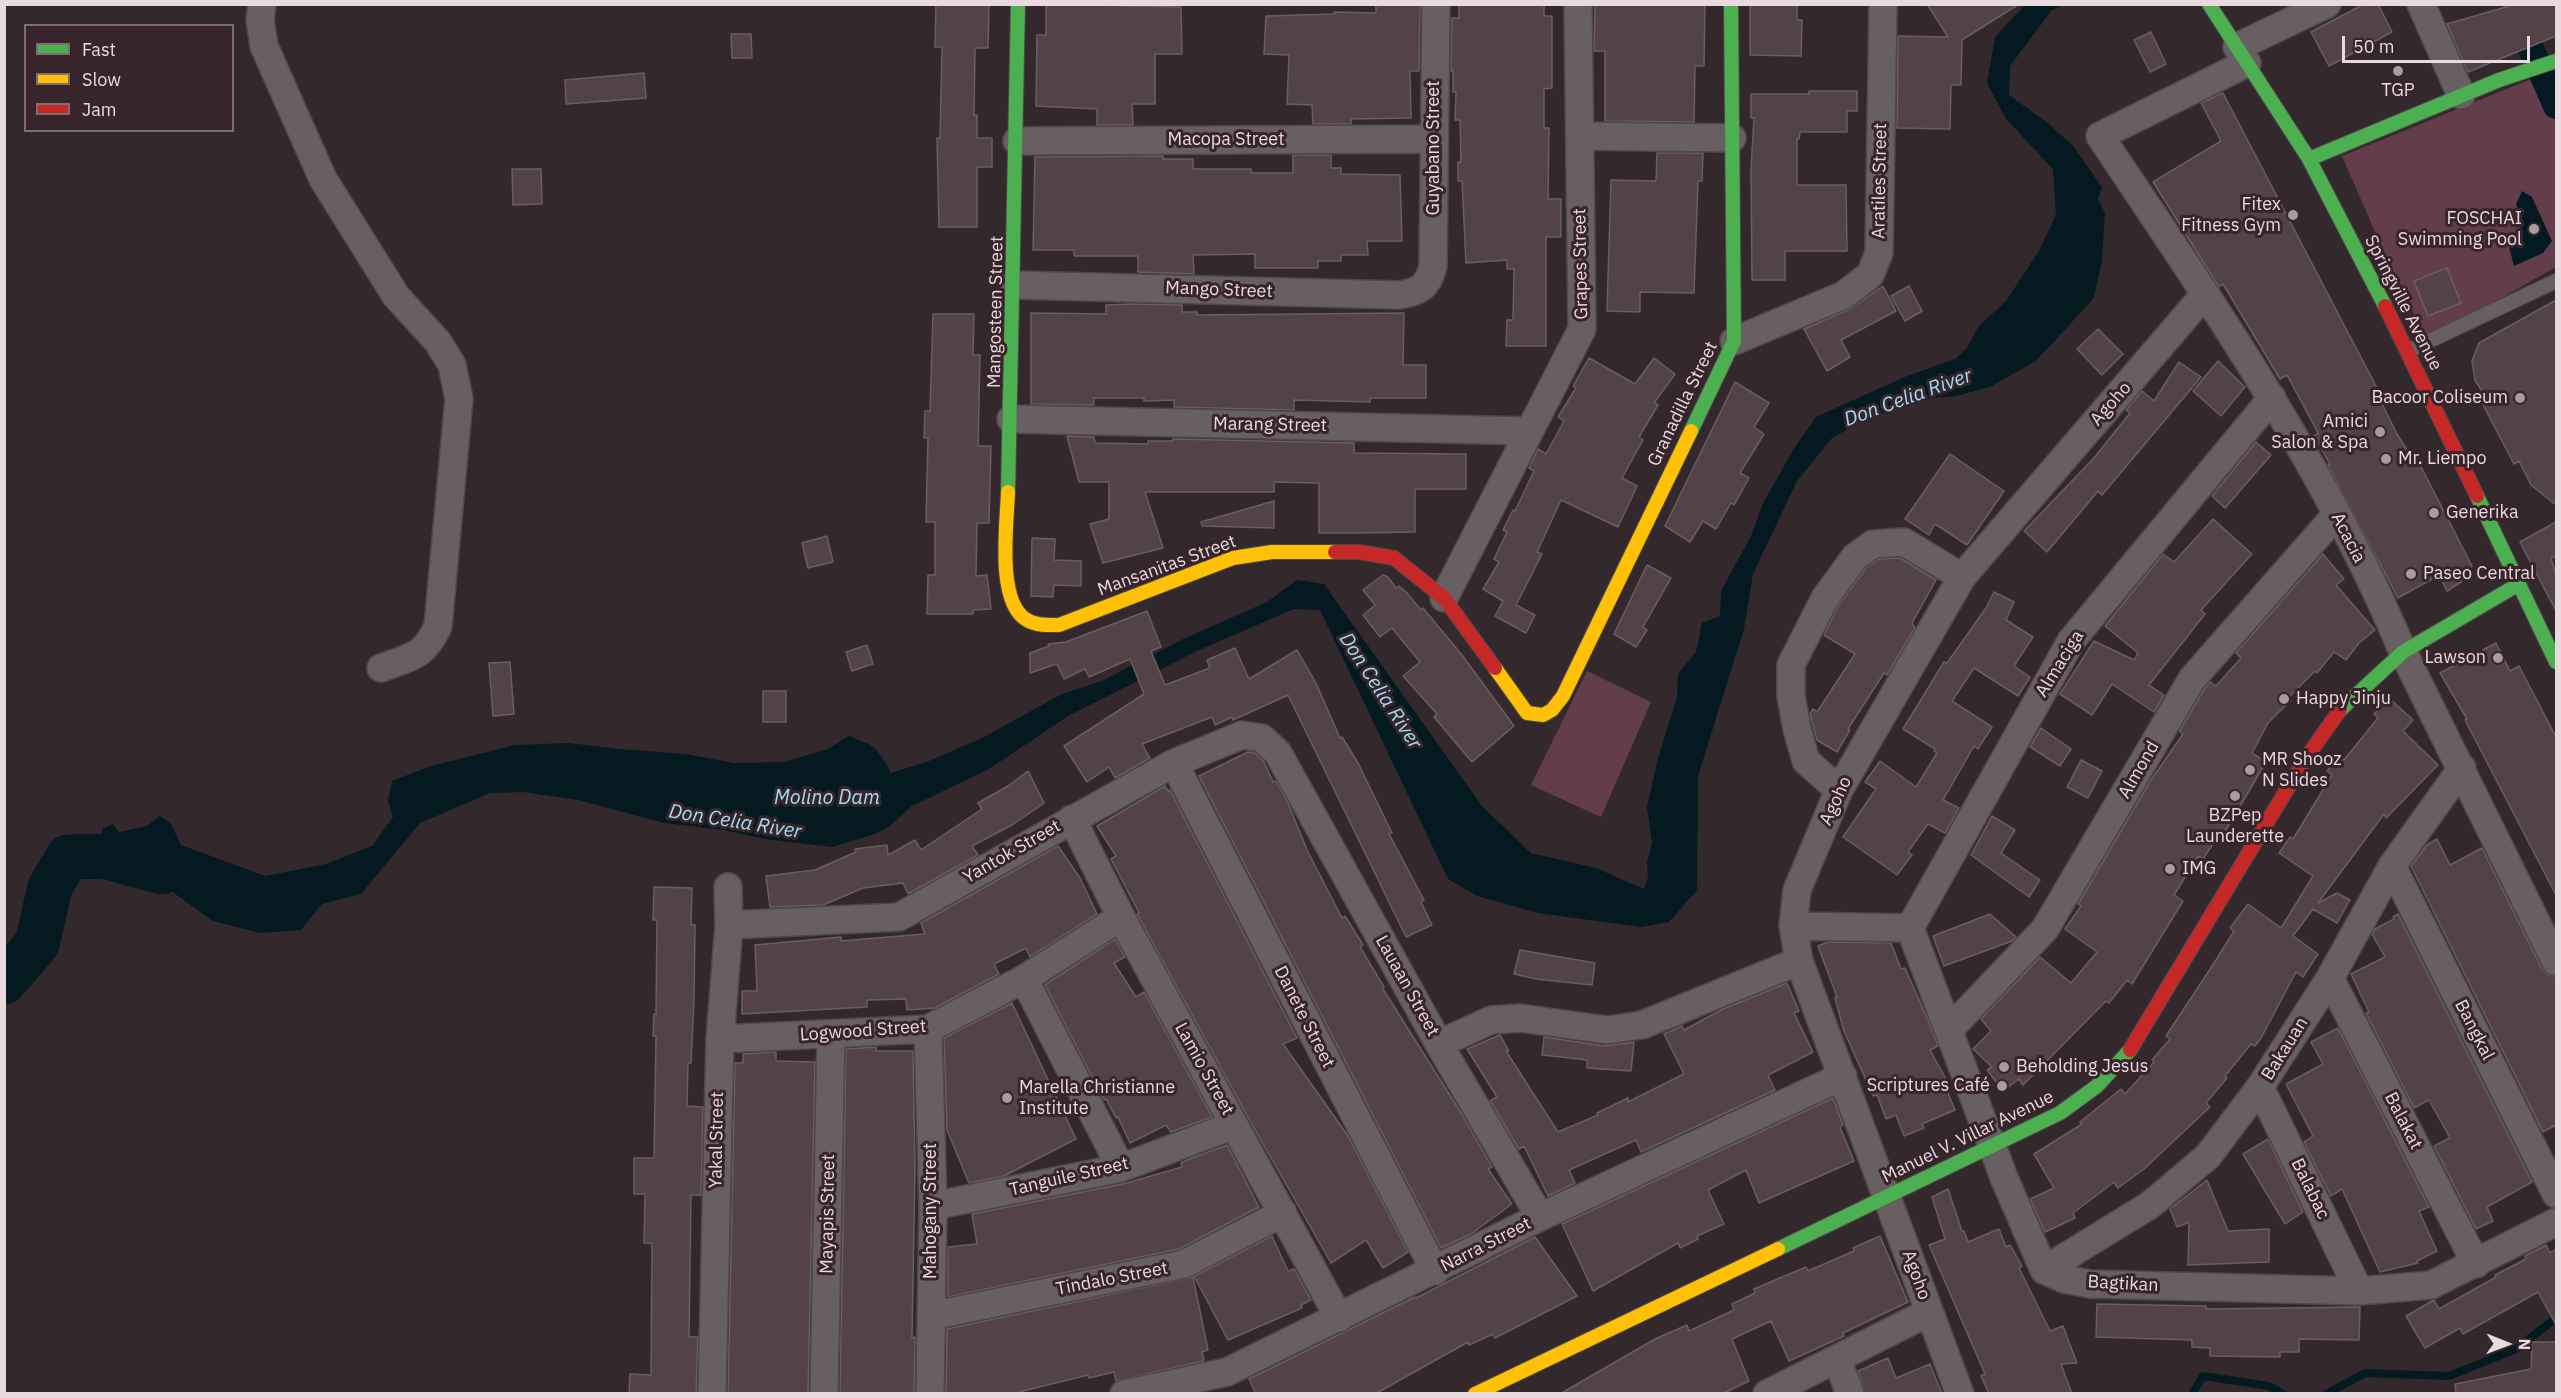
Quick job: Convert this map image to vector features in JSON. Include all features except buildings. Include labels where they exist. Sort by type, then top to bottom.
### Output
[{"type":"street","points":[[262,4],[260,20],[264,46],[323,179],[396,296],[438,342],[453,364],[459,399],[438,626],[432,640],[419,654],[381,668]]},
{"type":"street","name":"Mangosteen Street","points":[[1018,4],[1014,285],[1006,578],[1011,602],[1021,618]]},
{"type":"street","name":"Guyabano Street","points":[[1423,288],[1430,279],[1433,266],[1436,4]]},
{"type":"street","name":"Grapes Street","points":[[1444,598],[1582,329],[1578,4]]},
{"type":"street","name":"Granadilla Street","points":[[1544,716],[1554,709],[1563,696],[1734,341],[1731,4]]},
{"type":"street","name":"Aratiles Street","points":[[1734,341],[1844,295],[1870,275],[1879,253],[1883,4]]},
{"type":"street","name":"Springville Avenue","points":[[2209,4],[2309,159],[2408,351],[2556,662]]},
{"type":"street","points":[[2242,55],[2327,4]]},
{"type":"street","points":[[2421,4],[2461,95]]},
{"type":"street","name":"Acacia","points":[[2242,55],[2100,136],[2272,398],[2387,615],[2403,652],[2556,962]]},
{"type":"street","points":[[2309,159],[2461,95],[2551,63]]},
{"type":"street","points":[[1580,136],[1732,138]]},
{"type":"street","name":"Macopa Street","points":[[1017,141],[1434,139]]},
{"type":"street","name":"Mango Street","points":[[1014,285],[1399,295],[1423,288]]},
{"type":"street","name":"Agoho","points":[[1960,1394],[1799,961],[1793,926],[1797,890],[1839,790],[1962,577],[2205,294]]},
{"type":"street","name":"Almaciga","points":[[1910,928],[2071,641],[2272,398]]},
{"type":"street","name":"Marang Street","points":[[1011,419],[1529,431]]},
{"type":"street","name":"Almond","points":[[1949,1030],[2045,929],[2192,679],[2336,515]]},
{"type":"street","points":[[1839,790],[1806,761],[1791,696],[1791,665],[1825,598],[1855,557],[1873,544],[1904,542],[1962,577]]},
{"type":"street","name":"Mansanitas Street","points":[[1021,618],[1040,626],[1059,625],[1233,558],[1272,552],[1359,552],[1394,558],[1444,598],[1527,712],[1534,716],[1544,716]]},
{"type":"street","name":"Manuel V. Villar Avenue","points":[[1475,1394],[1993,1147],[2060,1113],[2097,1086],[2129,1052],[2304,761],[2342,708],[2403,652],[2519,584]]},
{"type":"street","name":"Yantok Street","points":[[729,925],[899,917],[1174,763],[1242,735],[1262,738],[1278,753]]},
{"type":"street","name":"Lauaan Street","points":[[1278,753],[1439,1044],[1540,1217]]},
{"type":"street","name":"Danete Street","points":[[1174,763],[1435,1271]]},
{"type":"street","name":"Bakauan","points":[[2044,1270],[2150,1205],[2208,1156],[2260,1087],[2330,978],[2392,866],[2462,768]]},
{"type":"street","name":"Lamio Street","points":[[1072,819],[1121,916],[1339,1318]]},
{"type":"street","name":"Bangkal","points":[[2392,866],[2556,1194]]},
{"type":"street","name":"Yakal Street","points":[[712,1394],[720,1039],[729,925],[728,887]]},
{"type":"street","name":"Logwood Street","points":[[720,1039],[928,1029],[1024,979],[1121,916]]},
{"type":"street","points":[[1793,926],[1910,928],[1993,1147],[2044,1270]]},
{"type":"street","points":[[1439,1044],[1491,1020],[1520,1018],[1607,1030],[1642,1025],[1799,961]]},
{"type":"street","name":"Balakat","points":[[2330,978],[2476,1264]]},
{"type":"street","points":[[1024,979],[1120,1168]]},
{"type":"street","name":"Mahogany Street","points":[[928,1029],[933,1206],[930,1394]]},
{"type":"street","name":"Mayapis Street","points":[[824,1394],[831,1035]]},
{"type":"street","name":"Narra Street","points":[[1124,1394],[1231,1383],[1339,1318],[1540,1217],[1843,1076]]},
{"type":"street","name":"Balabac","points":[[2260,1087],[2359,1291]]},
{"type":"street","name":"Tanguile Street","points":[[933,1206],[1120,1168],[1234,1125]]},
{"type":"street","name":"Tindalo Street","points":[[931,1316],[1184,1264],[1283,1213]]},
{"type":"street","name":"Bagtikan","points":[[2044,1270],[2064,1279],[2090,1284],[2359,1291],[2431,1285],[2556,1222]]},
{"type":"street","points":[[1767,1394],[1929,1312]]},
{"type":"street","points":[[1837,1359],[1850,1394]]},
{"type":"lane","points":[[2408,351],[2556,281]]},
{"type":"shaded area","points":[[2556,69],[2556,267],[2427,340],[2395,278],[2342,156]]},
{"type":"shaded area","points":[[1587,671],[1651,702],[1601,817],[1531,785]]},
{"type":"water","name":"Molino Dam","points":[[2025,5],[2064,5],[2052,10],[2010,66],[2009,95],[2048,123],[2073,146],[2102,187],[2098,199],[2105,213],[2102,260],[2094,298],[2036,361],[1990,387],[1956,396],[1926,399],[1866,419],[1832,438],[1797,481],[1753,574],[1744,629],[1698,776],[1697,890],[1669,922],[1641,927],[1538,913],[1477,896],[1448,879],[1320,610],[1294,609],[1197,651],[1068,716],[989,769],[912,806],[890,826],[875,834],[832,847],[664,823],[578,800],[523,792],[490,793],[420,823],[361,894],[322,904],[301,930],[260,933],[213,921],[142,870],[116,868],[104,856],[102,829],[113,824],[119,832],[147,826],[160,816],[171,824],[181,845],[265,876],[326,864],[372,846],[393,817],[388,801],[392,781],[431,766],[515,745],[569,743],[686,754],[734,763],[784,762],[828,749],[850,735],[873,747],[891,773],[929,761],[982,738],[1062,694],[1102,681],[1183,639],[1267,602],[1297,580],[1324,584],[1482,806],[1531,853],[1596,868],[1644,889],[1648,877],[1647,862],[1652,843],[1647,807],[1658,758],[1677,697],[1678,674],[1696,652],[1702,623],[1720,616],[1721,591],[1751,536],[1763,503],[1795,447],[1816,417],[1907,376],[1955,359],[1967,348],[1979,326],[2006,301],[2039,251],[2056,215],[2053,169],[2006,119],[1987,83],[1995,37]]},
{"type":"water","name":"FOSCHAI Swimming Pool","points":[[2522,191],[2532,197],[2552,241],[2543,253],[2514,266],[2509,247],[2515,241],[2522,224],[2516,204]]},
{"type":"waterway","points":[[2520,15],[2529,44],[2556,106]]},
{"type":"waterway","name":"Don Celia River","points":[[4,982],[37,944],[50,887],[68,857],[104,856],[162,872]]},
{"type":"waterway","points":[[2326,1394],[2365,1373],[2449,1376],[2516,1349],[2556,1318]]},
{"type":"waterway","points":[[2192,1394],[2203,1376],[2269,1386],[2283,1394]]},
{"type":"traffic: fast","points":[[1008,492],[1018,4]]},
{"type":"traffic: fast","points":[[1691,431],[1734,341],[1731,4]]},
{"type":"traffic: fast","points":[[2209,4],[2309,159],[2385,306]]},
{"type":"traffic: fast","points":[[2309,159],[2499,80],[2556,61]]},
{"type":"traffic: fast","points":[[2477,496],[2556,662]]},
{"type":"traffic: fast","points":[[2340,710],[2403,652],[2519,584]]},
{"type":"traffic: fast","points":[[1778,1249],[2060,1113],[2097,1086],[2130,1050]]},
{"type":"traffic: slow","points":[[1495,668],[1527,713],[1543,715],[1552,710],[1563,696],[1691,431]]},
{"type":"traffic: slow","points":[[1008,492],[1005,542],[1007,580],[1017,611],[1027,620],[1039,624],[1059,625],[1233,558],[1272,552],[1335,552]]},
{"type":"traffic: slow","points":[[1475,1394],[1778,1249]]},
{"type":"traffic: jam","points":[[2385,306],[2477,496]]},
{"type":"traffic: jam","points":[[1335,552],[1359,552],[1394,558],[1444,598],[1495,668]]},
{"type":"traffic: jam","points":[[2130,1050],[2304,761],[2340,710]]},
{"type":"place","name":"TGP","points":[[2398,71]]},
{"type":"place","name":"Fitex Fitness Gym","points":[[2293,215]]},
{"type":"place","name":"FOSCHAI Swimming Pool","points":[[2534,229]]},
{"type":"place","name":"Bacoor Coliseum","points":[[2520,398]]},
{"type":"place","name":"Amici Salon & Spa","points":[[2380,432]]},
{"type":"place","name":"Mr. Liempo","points":[[2386,459]]},
{"type":"place","name":"Generika","points":[[2434,513]]},
{"type":"place","name":"Paseo Central","points":[[2411,574]]},
{"type":"place","name":"Lawson","points":[[2498,658]]},
{"type":"place","name":"Happy Jinju","points":[[2284,699]]},
{"type":"place","name":"MR Shooz N Slides","points":[[2250,770]]},
{"type":"place","name":"BZPep Launderette","points":[[2235,796]]},
{"type":"place","name":"IMG","points":[[2170,869]]},
{"type":"place","name":"Beholding Jesus","points":[[2004,1067]]},
{"type":"place","name":"Scriptures Café","points":[[2002,1086]]},
{"type":"place","name":"Marella Christianne Institute","points":[[1007,1098]]}]
